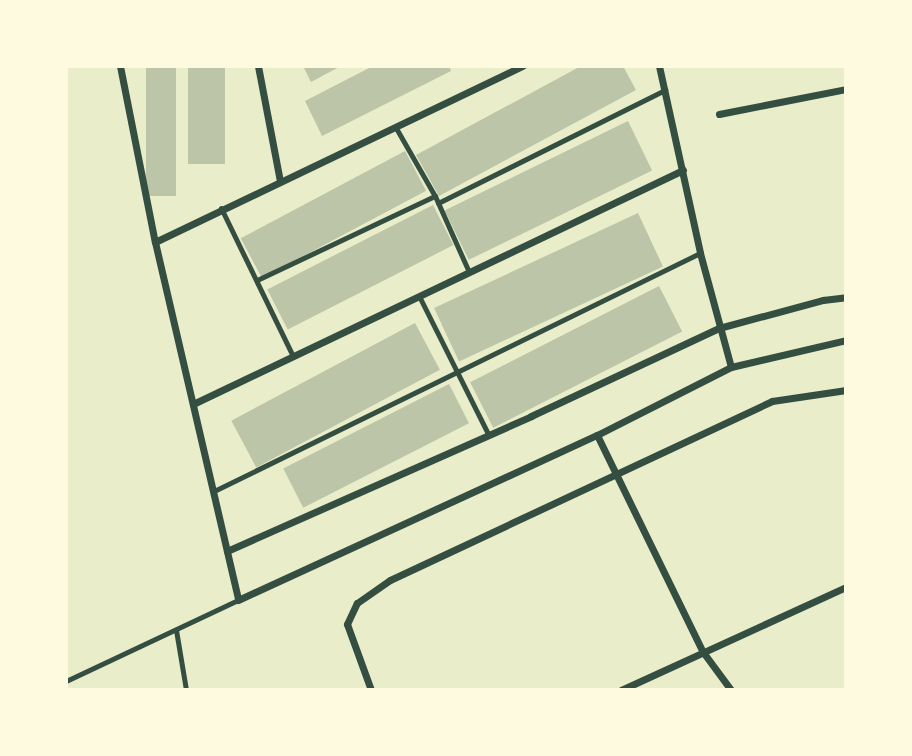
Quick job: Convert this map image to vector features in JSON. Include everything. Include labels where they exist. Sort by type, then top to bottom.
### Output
[{"type":"street","points":[[120,66],[155,242],[238,600],[597,435],[731,367],[845,340]]},
{"type":"street","points":[[258,66],[280,181]]},
{"type":"street","points":[[155,242],[221,208],[523,66]]},
{"type":"street","points":[[659,66],[700,253],[731,367]]},
{"type":"street","points":[[719,114],[845,89]]},
{"type":"street","points":[[193,404],[683,170]]},
{"type":"street","points":[[227,551],[719,328],[823,300],[845,297]]},
{"type":"street","points":[[371,690],[347,624],[357,603],[390,580],[772,401],[845,390]]},
{"type":"street","points":[[597,435],[703,652],[731,690]]},
{"type":"street","points":[[621,690],[845,587]]},
{"type":"lane","points":[[438,203],[665,90]]},
{"type":"lane","points":[[396,128],[435,196],[469,272]]},
{"type":"lane","points":[[257,280],[435,196]]},
{"type":"lane","points":[[221,208],[293,356]]},
{"type":"lane","points":[[214,491],[700,253]]},
{"type":"lane","points":[[419,296],[488,434]]},
{"type":"lane","points":[[66,681],[238,600]]},
{"type":"lane","points":[[176,629],[186,690]]},
{"type":"building","points":[[146,66],[176,66],[176,196],[146,196]]},
{"type":"building","points":[[188,66],[225,66],[225,164],[188,164]]},
{"type":"building","points":[[303,66],[341,66],[311,82]]},
{"type":"building","points":[[373,66],[449,66],[451,71],[322,136],[305,101]]},
{"type":"building","points":[[581,66],[623,66],[636,90],[439,196],[416,155]]},
{"type":"building","points":[[628,121],[652,170],[469,260],[445,210]]},
{"type":"building","points":[[405,151],[426,191],[262,278],[241,238]]},
{"type":"building","points":[[433,205],[453,245],[288,330],[267,289]]},
{"type":"building","points":[[638,213],[663,266],[459,362],[434,308]]},
{"type":"building","points":[[659,286],[682,331],[493,428],[470,382]]},
{"type":"building","points":[[415,323],[440,370],[256,467],[231,421]]},
{"type":"building","points":[[449,384],[469,423],[303,508],[283,468]]}]
